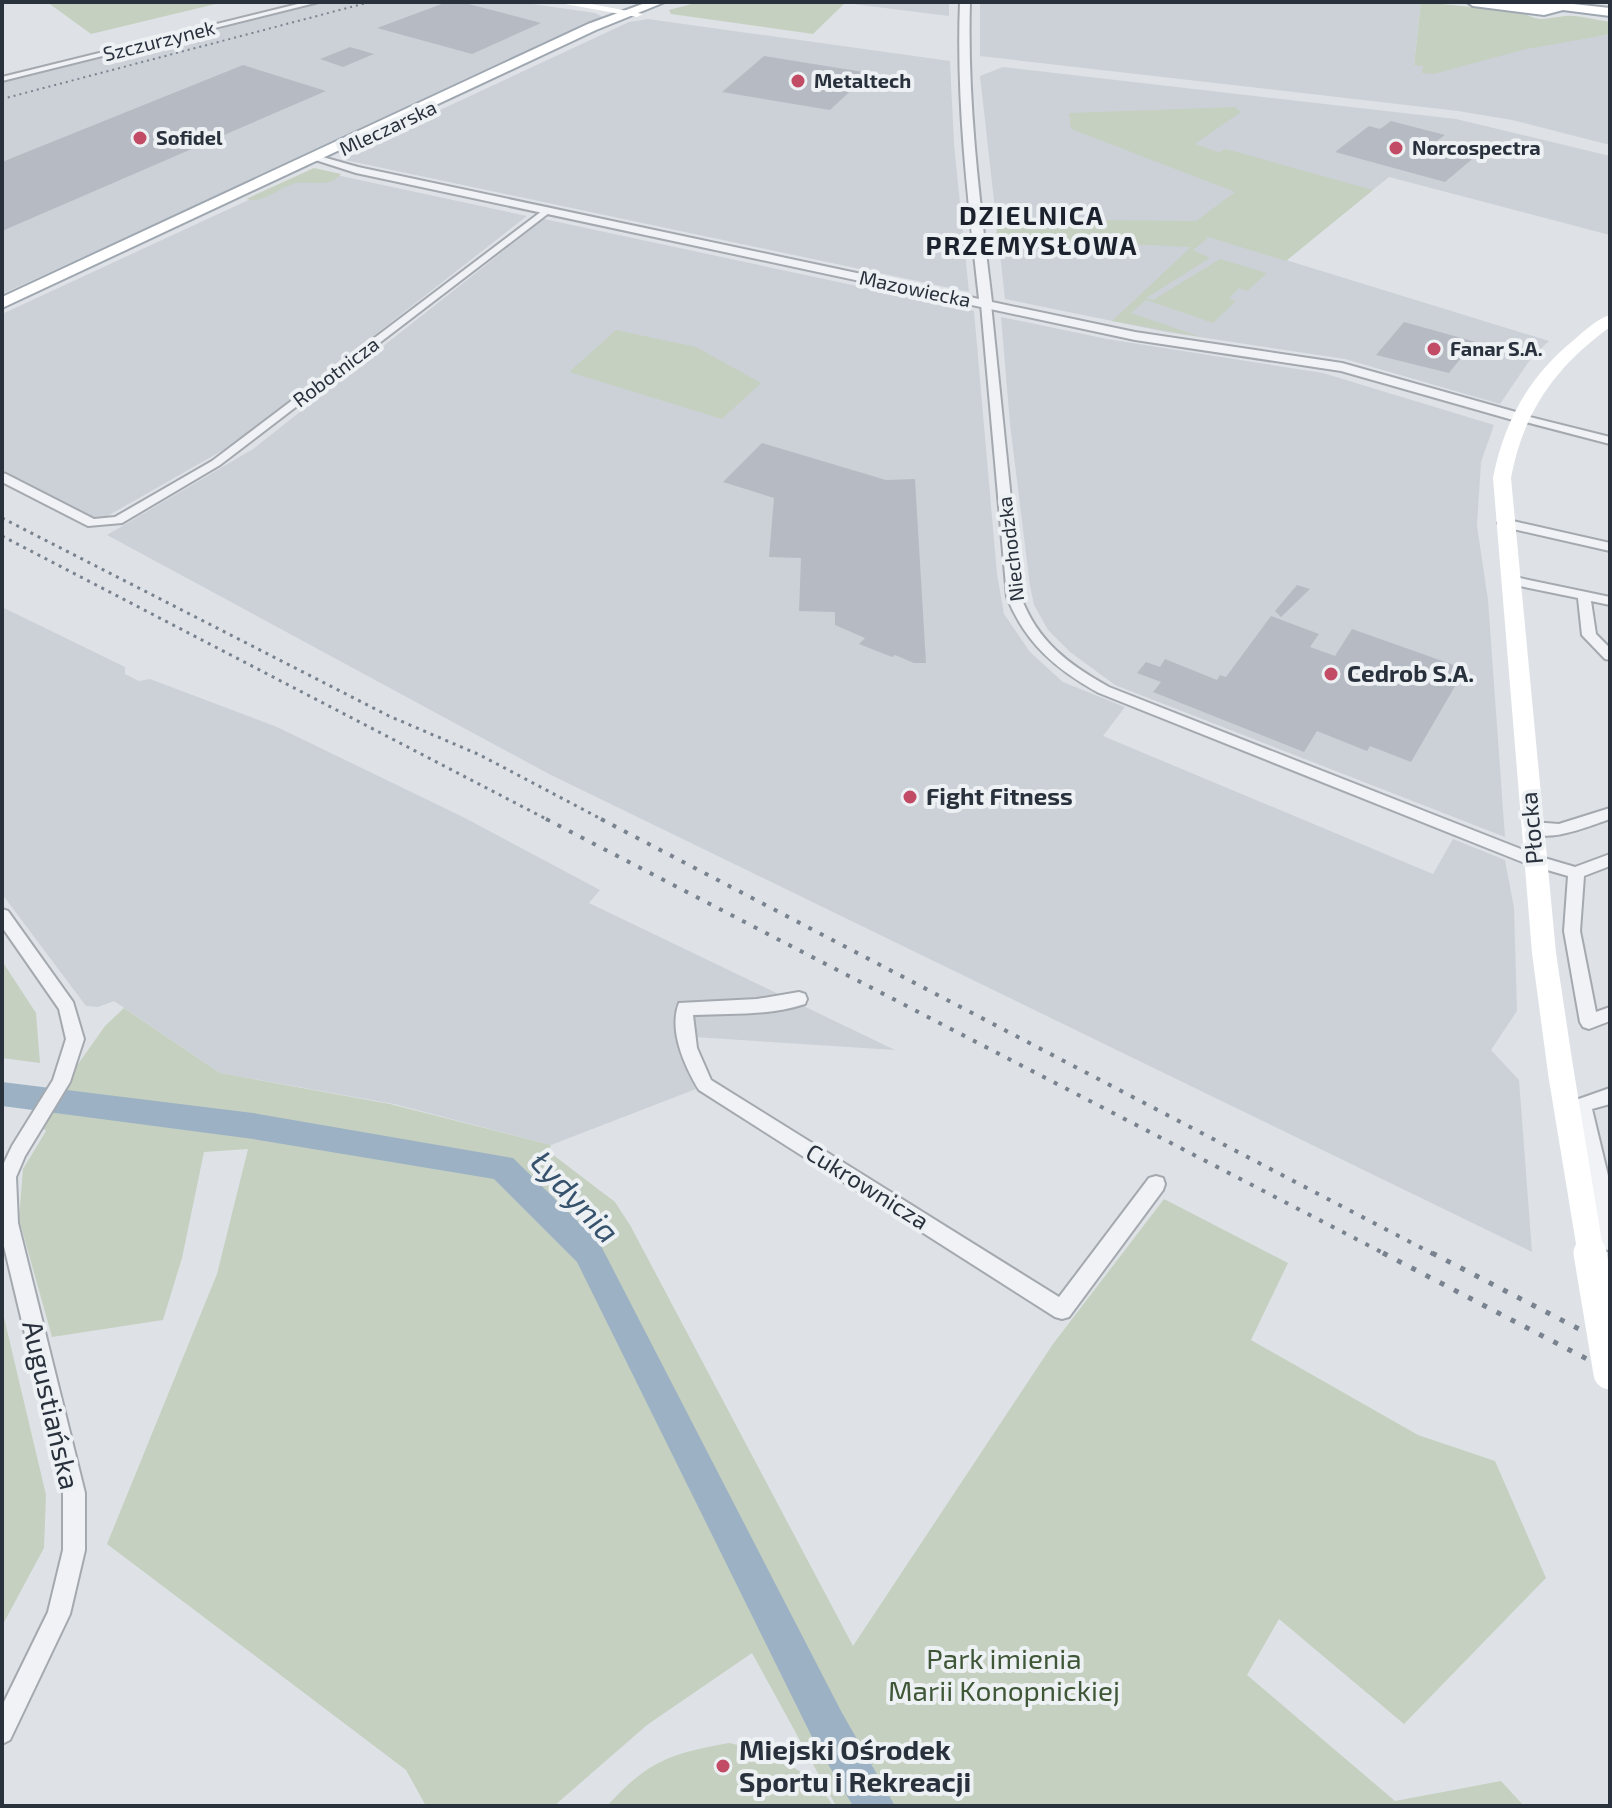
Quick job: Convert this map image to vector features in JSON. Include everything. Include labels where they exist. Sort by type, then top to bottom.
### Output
[{"type":"main road","points":[[560,2],[633,13]]},
{"type":"main road","name":"Mleczarska","points":[[2,303],[659,2]]},
{"type":"main road","name":"Mleczarska","points":[[633,13],[672,2]]},
{"type":"main road","points":[[1473,2],[1610,14]]},
{"type":"main road","name":"Płocka","points":[[1610,320],[1560,358],[1525,403],[1505,457],[1502,478],[1544,953],[1610,1373]]},
{"type":"street","name":"Szczurzynek","points":[[2,79],[315,2]]},
{"type":"street","name":"Niechodzka","points":[[965,2],[963,58],[968,144],[1014,597],[1020,617],[1037,642],[1067,669],[1104,690],[1536,861],[1576,873]]},
{"type":"street","name":"Mazowiecka","points":[[316,159],[546,211],[1148,338],[1342,367],[1518,417]]},
{"type":"street","name":"Robotnicza","points":[[2,477],[92,523],[118,520],[216,463],[546,211]]},
{"type":"street","points":[[1518,417],[1610,441]]},
{"type":"street","points":[[1504,523],[1610,547]]},
{"type":"street","points":[[1510,580],[1610,601]]},
{"type":"street","points":[[1584,596],[1589,635],[1610,656]]},
{"type":"street","points":[[1532,828],[1559,830],[1610,813]]},
{"type":"street","points":[[1610,860],[1576,873],[1572,931],[1589,1022],[1610,1014]]},
{"type":"street","name":"Augustiańska","points":[[2,915],[67,1007],[75,1039],[61,1082],[7,1177],[6,1202],[74,1493],[74,1550],[59,1614],[2,1732]]},
{"type":"street","name":"Cukrownicza","points":[[799,999],[770,1007],[730,1005],[685,1008],[687,1042],[695,1069],[705,1085],[1062,1310],[1156,1184]]},
{"type":"street","points":[[1610,1096],[1582,1105],[1604,1158],[1610,1242]]},
{"type":"shaded area","points":[[307,2],[519,2],[595,13],[605,18],[2,294],[2,77]]},
{"type":"shaded area","points":[[839,2],[949,2],[949,16],[845,3]]},
{"type":"shaded area","points":[[980,2],[1421,2],[1414,64],[1610,32],[1610,145],[1512,120],[1458,111],[980,56]]},
{"type":"shaded area","points":[[648,19],[950,61],[954,144],[969,292],[345,160],[354,150],[629,22]]},
{"type":"shaded area","points":[[1003,67],[1456,119],[1610,156],[1610,235],[1389,177],[1286,260],[1549,341],[1532,357],[1500,404],[1345,359],[1166,332],[1005,299],[980,76]]},
{"type":"shaded area","points":[[313,170],[527,216],[239,441],[90,526],[2,482],[2,314]]},
{"type":"shaded area","points":[[544,219],[974,311],[997,574],[1004,614],[1030,652],[1063,682],[1125,707],[1103,736],[1433,874],[1453,839],[1505,860],[1514,908],[1517,1011],[1491,1050],[1519,1080],[1532,1252],[549,774],[107,535],[253,449]]},
{"type":"shaded area","points":[[1001,317],[1107,339],[1323,373],[1494,425],[1481,462],[1477,526],[1488,600],[1505,837],[1115,685],[1070,652],[1048,630],[1034,605],[1030,586],[1010,424]]},
{"type":"shaded area","points":[[2,607],[125,667],[125,674],[139,681],[150,679],[277,727],[463,817],[600,890],[589,903],[895,1050],[694,1037],[696,1089],[551,1145],[394,1104],[220,1073],[114,1001],[98,1007],[86,1006],[2,894]]},
{"type":"green space","points":[[47,2],[224,2],[91,34]]},
{"type":"green space","points":[[699,2],[845,3],[813,34],[671,14],[669,10]]},
{"type":"green space","points":[[1421,2],[1522,12],[1539,19],[1582,17],[1610,22],[1610,32],[1526,49],[1434,74],[1422,73],[1423,66],[1414,65]]},
{"type":"green space","points":[[1235,107],[1241,112],[1195,144],[1219,152],[1226,149],[1373,190],[1286,261],[1205,236],[1208,238],[1193,250],[1210,258],[1146,298],[1153,300],[1220,259],[1267,273],[1247,291],[1239,288],[1229,298],[1236,301],[1213,323],[1146,300],[1131,313],[1201,337],[1112,321],[1191,247],[997,238],[996,219],[1196,221],[1235,192],[1071,129],[1069,113]]},
{"type":"green space","points":[[314,168],[341,174],[330,182],[293,184],[265,198],[246,199]]},
{"type":"green space","points":[[616,330],[696,347],[761,383],[722,419],[569,372]]},
{"type":"green space","points":[[2,961],[36,1013],[40,1063],[2,1058]]},
{"type":"green space","name":"Park imienia Marii Konopnickiej","points":[[124,1008],[220,1073],[390,1104],[551,1145],[548,1151],[615,1202],[630,1225],[853,1646],[1053,1344],[1164,1199],[1288,1263],[1251,1340],[1418,1435],[1495,1461],[1546,1578],[1404,1724],[1279,1619],[1247,1675],[1395,1801],[1501,1781],[1524,1806],[836,1806],[752,1653],[647,1725],[554,1806],[426,1806],[406,1770],[107,1544],[217,1274],[248,1149],[204,1152],[182,1258],[163,1320],[52,1337],[19,1219],[23,1169],[46,1131],[37,1122],[105,1026]]},
{"type":"green space","points":[[2,1309],[46,1495],[44,1548],[2,1626]]},
{"type":"green space","name":"Miejski Ośrodek Sportu i Rekreacji","points":[[729,1743],[774,1753],[820,1786],[833,1806],[607,1806],[635,1778],[662,1761]]},
{"type":"building","points":[[447,2],[461,2],[541,23],[472,54],[377,28]]},
{"type":"building","points":[[350,47],[374,54],[343,67],[320,59]]},
{"type":"building","name":"Metaltech","points":[[764,56],[870,73],[830,110],[722,92]]},
{"type":"building","name":"Sofidel","points":[[243,65],[326,91],[2,231],[2,162]]},
{"type":"building","name":"Norcospectra","points":[[1391,121],[1445,135],[1434,143],[1477,155],[1445,182],[1335,152],[1369,126],[1380,129]]},
{"type":"building","name":"Fanar S.A.","points":[[1404,322],[1490,346],[1482,357],[1465,353],[1449,373],[1376,355]]},
{"type":"building","points":[[762,443],[886,480],[915,479],[926,663],[914,663],[895,655],[892,657],[859,644],[865,638],[835,625],[835,612],[799,611],[801,558],[769,557],[774,498],[723,482]]},
{"type":"building","points":[[1297,585],[1310,589],[1281,617],[1275,611]]},
{"type":"building","name":"Cedrob S.A.","points":[[1271,616],[1319,634],[1310,647],[1335,656],[1352,629],[1465,669],[1411,762],[1370,746],[1367,751],[1317,731],[1304,752],[1153,692],[1161,682],[1137,673],[1146,662],[1160,667],[1165,659],[1217,680],[1220,675],[1226,677]]},
{"type":"waterway","name":"Łydynia","points":[[2,1094],[253,1126],[502,1167],[588,1252],[827,1725],[875,1806]]},
{"type":"railway","points":[[2,99],[370,2]]},
{"type":"railway","points":[[2,518],[389,716],[480,755],[605,821]]},
{"type":"railway","points":[[2,536],[550,821]]},
{"type":"railway","points":[[546,819],[1387,1255]]},
{"type":"railway","points":[[601,819],[1435,1255]]},
{"type":"railway","points":[[1383,1253],[1610,1371]]},
{"type":"railway","points":[[1432,1253],[1610,1345]]},
{"type":"place","name":"Metaltech","points":[[798,81]]},
{"type":"place","name":"Sofidel","points":[[140,138]]},
{"type":"place","name":"Norcospectra","points":[[1396,148]]},
{"type":"place","name":"Fanar S.A.","points":[[1434,349]]},
{"type":"place","name":"Cedrob S.A.","points":[[1331,674]]},
{"type":"place","name":"Fight Fitness","points":[[910,797]]},
{"type":"place","name":"Miejski Ośrodek Sportu i Rekreacji","points":[[723,1766]]},
{"type":"district","name":"DZIELNICA PRZEMYSŁOWA","points":[[1032,231]]}]
